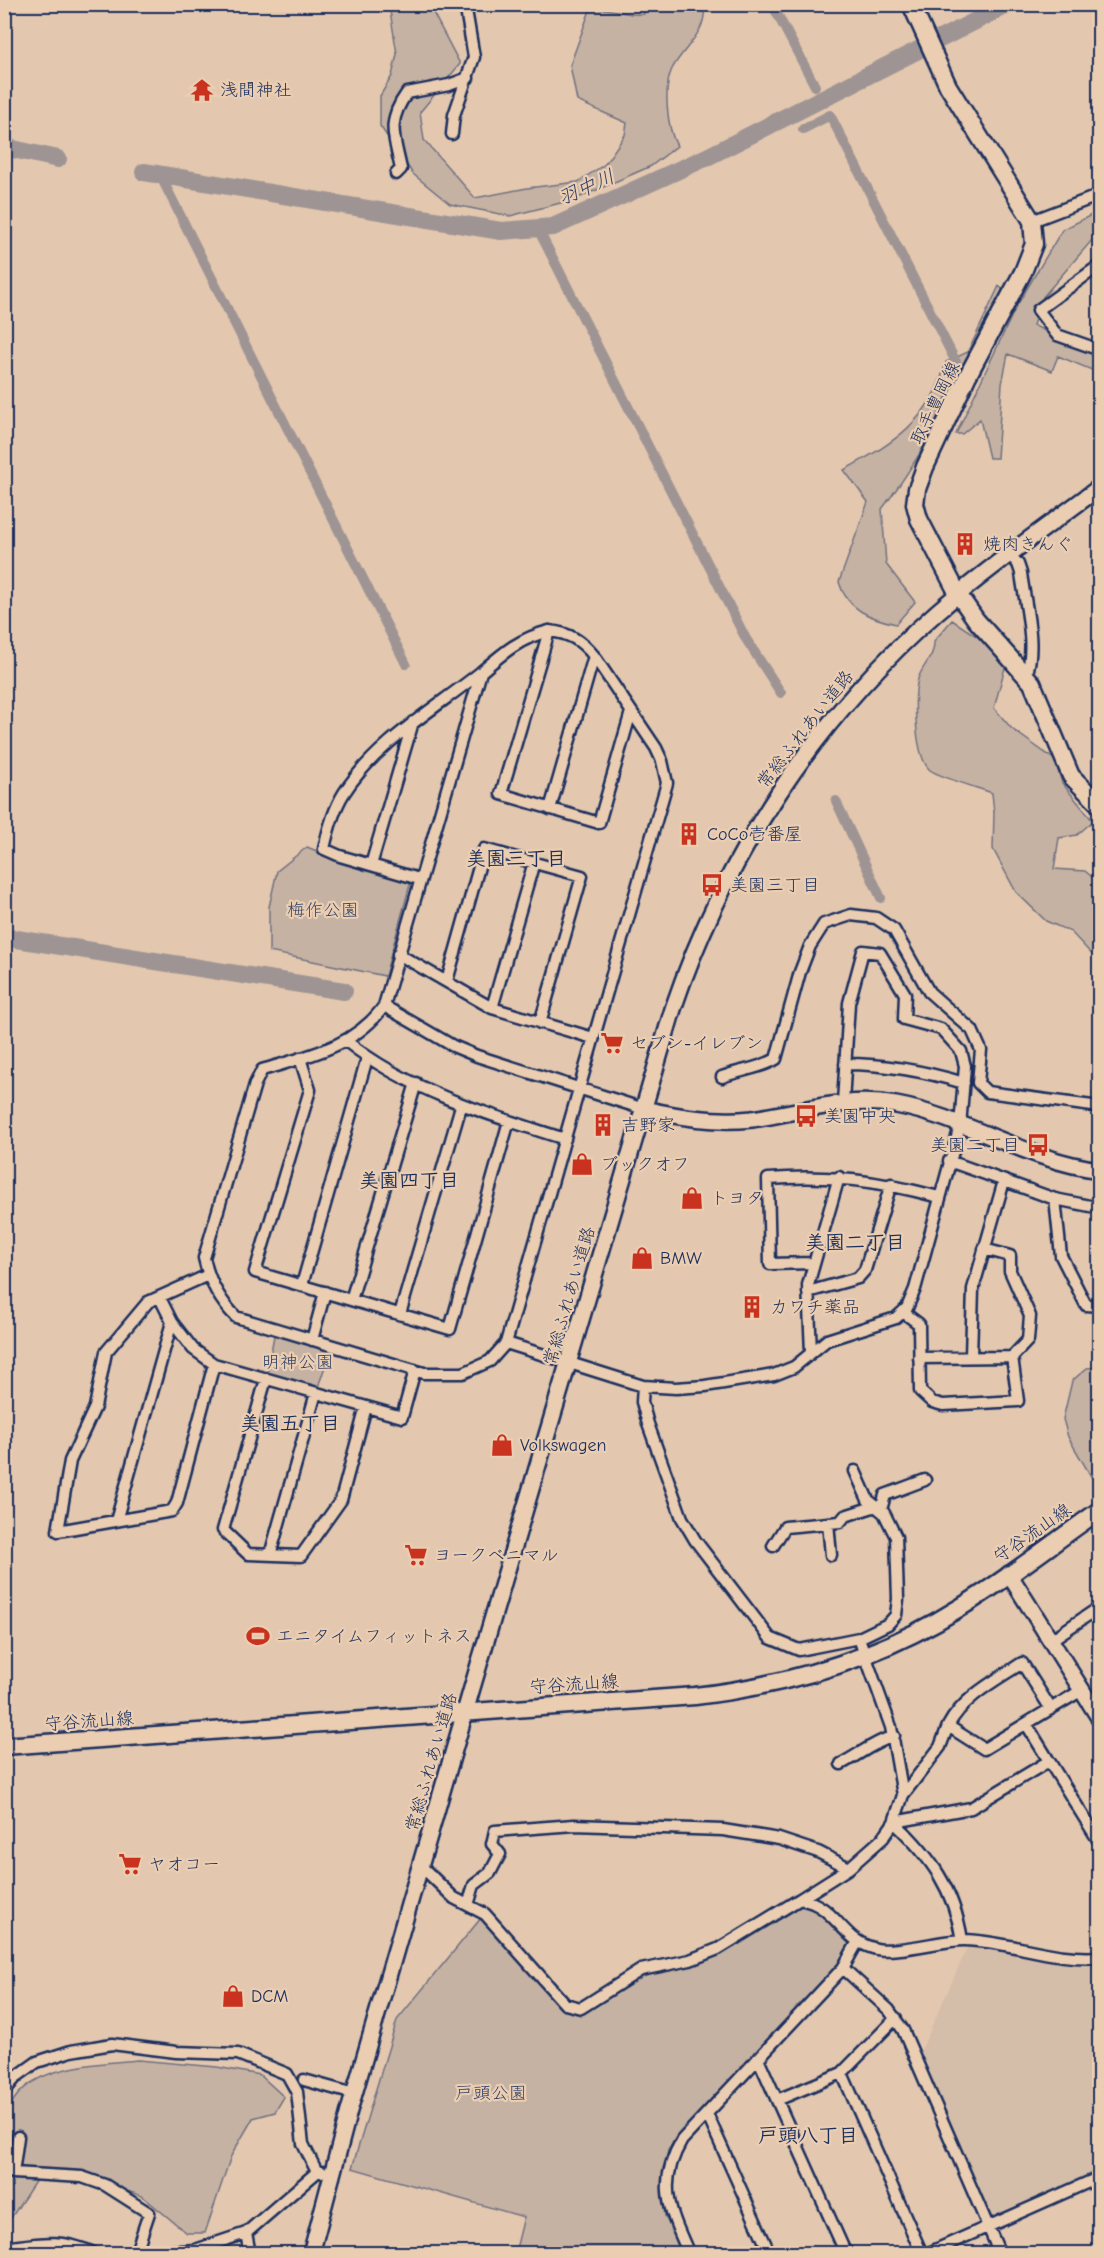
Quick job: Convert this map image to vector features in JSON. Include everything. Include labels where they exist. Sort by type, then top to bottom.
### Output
[{"type":"main road","points":[[910,4],[965,114],[1032,221]]},
{"type":"main road","name":"取手豊岡線","points":[[1032,221],[1034,244],[1023,272],[967,377],[917,489],[915,504],[919,519],[958,594],[975,620],[1026,676],[1043,705],[1071,776],[1100,804]]},
{"type":"main road","name":"守谷流山線","points":[[11,1746],[742,1690],[815,1674],[867,1655],[942,1619],[1100,1510]]},
{"type":"street","points":[[452,134],[454,115],[474,57],[465,4]]},
{"type":"street","points":[[396,174],[401,169],[392,120],[395,110],[407,93],[449,85],[468,78]]},
{"type":"street","points":[[1032,221],[1100,195]]},
{"type":"street","points":[[1100,265],[1038,310],[1057,335],[1100,350]]},
{"type":"street","name":"常総ふれあい道路","points":[[311,2253],[354,2094],[644,1109],[687,968],[719,895],[750,836],[787,780],[834,718],[901,645],[958,594],[1100,487]]},
{"type":"street","points":[[1010,555],[1018,564],[1021,573],[1030,644],[1026,676]]},
{"type":"street","points":[[549,631],[501,794],[599,823],[631,712]]},
{"type":"street","points":[[419,879],[324,849],[330,825],[343,795],[356,776],[413,722],[482,672],[513,645],[530,635],[549,631],[565,633],[583,642],[656,748],[662,761],[667,783],[506,1343],[490,1361],[463,1374],[439,1374],[415,1370],[236,1317],[217,1293],[208,1275],[204,1258],[255,1084],[262,1070],[346,1041],[363,1031],[384,1006],[419,879],[482,672]]},
{"type":"street","points":[[550,809],[594,656]]},
{"type":"street","points":[[371,865],[413,722]]},
{"type":"street","points":[[447,981],[484,849],[582,876],[540,1023]]},
{"type":"street","points":[[492,1008],[534,862]]},
{"type":"street","points":[[722,1077],[741,1069],[763,1066],[776,1059],[810,946],[824,924],[851,915],[876,918],[894,930],[929,992],[972,1030],[981,1050],[978,1083],[987,1092],[1100,1107]]},
{"type":"street","points":[[506,1343],[643,1386],[695,1387],[774,1375],[794,1366],[827,1340],[896,1318],[903,1312],[915,1289],[960,1126],[965,1066],[961,1051],[941,1029],[904,1019],[905,994],[880,953],[863,951],[849,1003],[843,1102]]},
{"type":"street","points":[[398,954],[492,1008],[593,1038]]},
{"type":"street","points":[[384,1006],[453,1046],[644,1109],[694,1119],[735,1120],[843,1102],[896,1105],[1064,1163],[1100,1170]]},
{"type":"street","points":[[346,1041],[368,1058],[461,1106],[565,1139]]},
{"type":"street","points":[[300,1058],[310,1090],[255,1272],[450,1329],[509,1121]]},
{"type":"street","points":[[302,1285],[368,1058]]},
{"type":"street","points":[[846,1064],[886,1064],[927,1072],[964,1083]]},
{"type":"street","points":[[351,1300],[416,1083]]},
{"type":"street","points":[[400,1314],[461,1106]]},
{"type":"street","points":[[949,1161],[1055,1199],[1100,1208]]},
{"type":"street","points":[[813,1263],[770,1264],[768,1179],[839,1177],[891,1184],[939,1197]]},
{"type":"street","points":[[811,1353],[808,1292],[813,1263],[839,1177]]},
{"type":"street","points":[[971,1356],[973,1289],[1004,1181]]},
{"type":"street","points":[[808,1292],[858,1278],[865,1270],[891,1184]]},
{"type":"street","points":[[1055,1199],[1061,1256],[1086,1305],[1100,1306]]},
{"type":"street","points":[[919,1358],[1012,1357],[1028,1340],[1030,1316],[1010,1271],[1010,1256],[984,1249]]},
{"type":"street","points":[[208,1275],[148,1302],[106,1352],[96,1407],[70,1461],[58,1531],[172,1511],[177,1503],[214,1364]]},
{"type":"street","points":[[312,1340],[325,1292]]},
{"type":"street","points":[[160,1298],[172,1322],[193,1349],[214,1364],[266,1379],[402,1417],[415,1370]]},
{"type":"street","points":[[903,1312],[919,1324],[920,1391],[932,1402],[943,1405],[1018,1401],[1012,1357]]},
{"type":"street","points":[[116,1521],[172,1322]]},
{"type":"street","points":[[266,1379],[223,1530],[248,1554],[302,1556],[341,1500],[366,1407]]},
{"type":"street","points":[[643,1386],[642,1402],[648,1424],[682,1518],[695,1540],[770,1638],[799,1650],[859,1638],[888,1624],[896,1615],[896,1537],[878,1508],[868,1500],[855,1472]]},
{"type":"street","points":[[270,1555],[316,1393]]},
{"type":"street","points":[[773,1546],[785,1527],[840,1522],[845,1516],[878,1508],[885,1495],[925,1480]]},
{"type":"street","points":[[828,1523],[831,1556]]},
{"type":"street","points":[[1009,1574],[1100,1719]]},
{"type":"street","points":[[1051,1640],[1100,1607]]},
{"type":"street","points":[[859,1638],[867,1655],[894,1736],[903,1795]]},
{"type":"street","points":[[421,1866],[454,1898],[485,1914],[565,2004],[581,2008],[641,1970],[690,1960],[718,1949],[849,1868],[883,1838],[894,1822],[903,1795],[940,1747],[956,1710],[1022,1662],[1051,1709]]},
{"type":"street","points":[[948,1726],[984,1749],[1082,1690]]},
{"type":"street","points":[[1027,1725],[1100,1843]]},
{"type":"street","points":[[841,1764],[867,1751],[875,1742],[894,1736]]},
{"type":"street","points":[[894,1822],[971,1808],[1049,1761]]},
{"type":"street","points":[[894,1822],[915,1842],[944,1883],[956,1905],[962,1940]]},
{"type":"street","points":[[468,1905],[474,1886],[490,1873],[500,1854],[492,1844],[495,1831],[574,1826],[723,1830],[779,1839],[819,1852],[849,1868]]},
{"type":"street","points":[[800,1899],[823,1906],[857,1943],[877,1950],[962,1940],[990,1942],[1076,1959],[1100,1957]]},
{"type":"street","points":[[690,2253],[668,2200],[667,2184],[674,2153],[682,2140],[843,1968],[857,1943]]},
{"type":"street","points":[[843,1968],[896,2018],[1000,2253]]},
{"type":"street","points":[[777,2100],[842,2073],[896,2018]]},
{"type":"street","points":[[4,2092],[16,2077],[37,2062],[71,2051],[112,2044],[176,2052],[238,2054],[287,2074],[297,2092],[303,2144],[317,2172]]},
{"type":"street","points":[[758,2058],[846,2253]]},
{"type":"street","points":[[842,2073],[924,2253],[988,2228],[1100,2177]]},
{"type":"street","points":[[304,2080],[354,2094]]},
{"type":"street","points":[[706,2114],[770,2253]]},
{"type":"street","points":[[18,2137],[13,2173],[82,2177],[105,2185],[149,2213],[136,2253],[195,2250],[246,2233],[317,2172],[334,2174]]},
{"type":"street","points":[[246,2233],[250,2253]]},
{"type":"street","points":[[4,2248],[56,2242],[74,2249],[96,2253]]},
{"type":"shaded area","points":[[969,1944],[986,1945],[1082,1963],[1099,1962],[1099,2172],[990,2222],[919,2055]]},
{"type":"green space","points":[[389,5],[429,5],[460,64],[420,112],[424,140],[475,198],[527,188],[578,182],[605,164],[625,135],[627,123],[577,101],[570,65],[590,10],[604,9],[644,14],[643,5],[704,5],[704,15],[699,32],[677,61],[669,77],[667,108],[677,146],[651,166],[576,199],[510,216],[450,204],[413,174],[380,126],[380,96],[392,76],[397,54]]},
{"type":"green space","points":[[1099,211],[1099,232],[1043,297],[1033,325],[1066,342],[1099,354],[1099,373],[1058,356],[1052,371],[1008,354],[1002,384],[997,458],[989,458],[980,419],[962,434],[956,434],[1016,307],[1062,230]]},
{"type":"green space","points":[[999,286],[1003,290],[948,403],[918,457],[882,509],[886,564],[915,602],[896,624],[877,619],[854,606],[843,592],[839,582],[868,502],[844,470],[879,450],[908,428],[920,415],[931,400],[946,362],[968,352]]},
{"type":"green space","points":[[952,620],[978,637],[1006,664],[994,708],[1012,729],[1055,760],[1062,783],[1093,821],[1077,835],[1059,838],[1054,869],[1085,871],[1099,883],[1099,962],[1071,932],[1046,921],[1016,892],[993,849],[992,793],[935,773],[925,763],[916,727],[916,688],[920,674],[934,647],[934,641]]},
{"type":"green space","name":"梅作公園","points":[[307,847],[361,869],[411,881],[385,976],[269,952],[269,907],[277,871]]},
{"type":"green space","name":"明神公園","points":[[275,1330],[332,1346],[316,1393],[266,1379]]},
{"type":"green space","points":[[1100,1367],[1099,1490],[1068,1437],[1063,1419],[1072,1381],[1087,1368]]},
{"type":"green space","name":"戸頭公園","points":[[798,1906],[819,1911],[849,1944],[838,1966],[707,2104],[668,2149],[662,2194],[665,2216],[683,2253],[515,2253],[524,2217],[352,2168],[397,2020],[482,1917],[563,2009],[577,2013],[596,2005],[645,1972],[708,1959]]},
{"type":"green space","points":[[138,2060],[217,2067],[260,2075],[284,2097],[275,2112],[253,2118],[231,2156],[205,2233],[187,2233],[142,2196],[95,2180],[40,2174],[5,2227],[5,2122],[12,2103],[24,2089],[40,2078],[58,2071]]},
{"type":"waterway","points":[[772,4],[815,86]]},
{"type":"waterway","name":"羽中川","points":[[144,172],[501,231],[553,227],[705,158],[1009,4]]},
{"type":"waterway","points":[[803,129],[830,115],[956,362]]},
{"type":"waterway","name":"羽中川","points":[[4,147],[58,159]]},
{"type":"waterway","points":[[160,175],[406,664]]},
{"type":"waterway","points":[[538,229],[746,639],[781,693]]},
{"type":"waterway","points":[[836,801],[881,898]]},
{"type":"waterway","points":[[4,937],[344,991]]},
{"type":"place","name":"浅間神社","points":[[202,90]]},
{"type":"place","name":"焼肉きんぐ","points":[[965,544]]},
{"type":"place","name":"CoCo壱番屋","points":[[689,834]]},
{"type":"place","name":"美園三丁目","points":[[712,885]]},
{"type":"place","name":"セブン-イレブン","points":[[612,1043]]},
{"type":"place","name":"美園中央","points":[[806,1116]]},
{"type":"place","name":"吉野家","points":[[603,1125]]},
{"type":"place","name":"美園二丁目","points":[[1038,1145]]},
{"type":"place","name":"ブックオフ","points":[[582,1164]]},
{"type":"place","name":"トヨタ","points":[[692,1198]]},
{"type":"place","name":"BMW","points":[[642,1258]]},
{"type":"place","name":"カワチ薬品","points":[[752,1307]]},
{"type":"place","name":"Volkswagen","points":[[502,1445]]},
{"type":"place","name":"ヨークベニマル","points":[[416,1555]]},
{"type":"place","name":"エニタイムフィットネス","points":[[258,1636]]},
{"type":"place","name":"ヤオコー","points":[[130,1864]]},
{"type":"place","name":"DCM","points":[[233,1996]]},
{"type":"district","name":"美園三丁目","points":[[516,858]]},
{"type":"district","name":"美園四丁目","points":[[409,1180]]},
{"type":"district","name":"美園二丁目","points":[[855,1242]]},
{"type":"district","name":"美園五丁目","points":[[290,1423]]},
{"type":"district","name":"戸頭八丁目","points":[[808,2135]]}]
